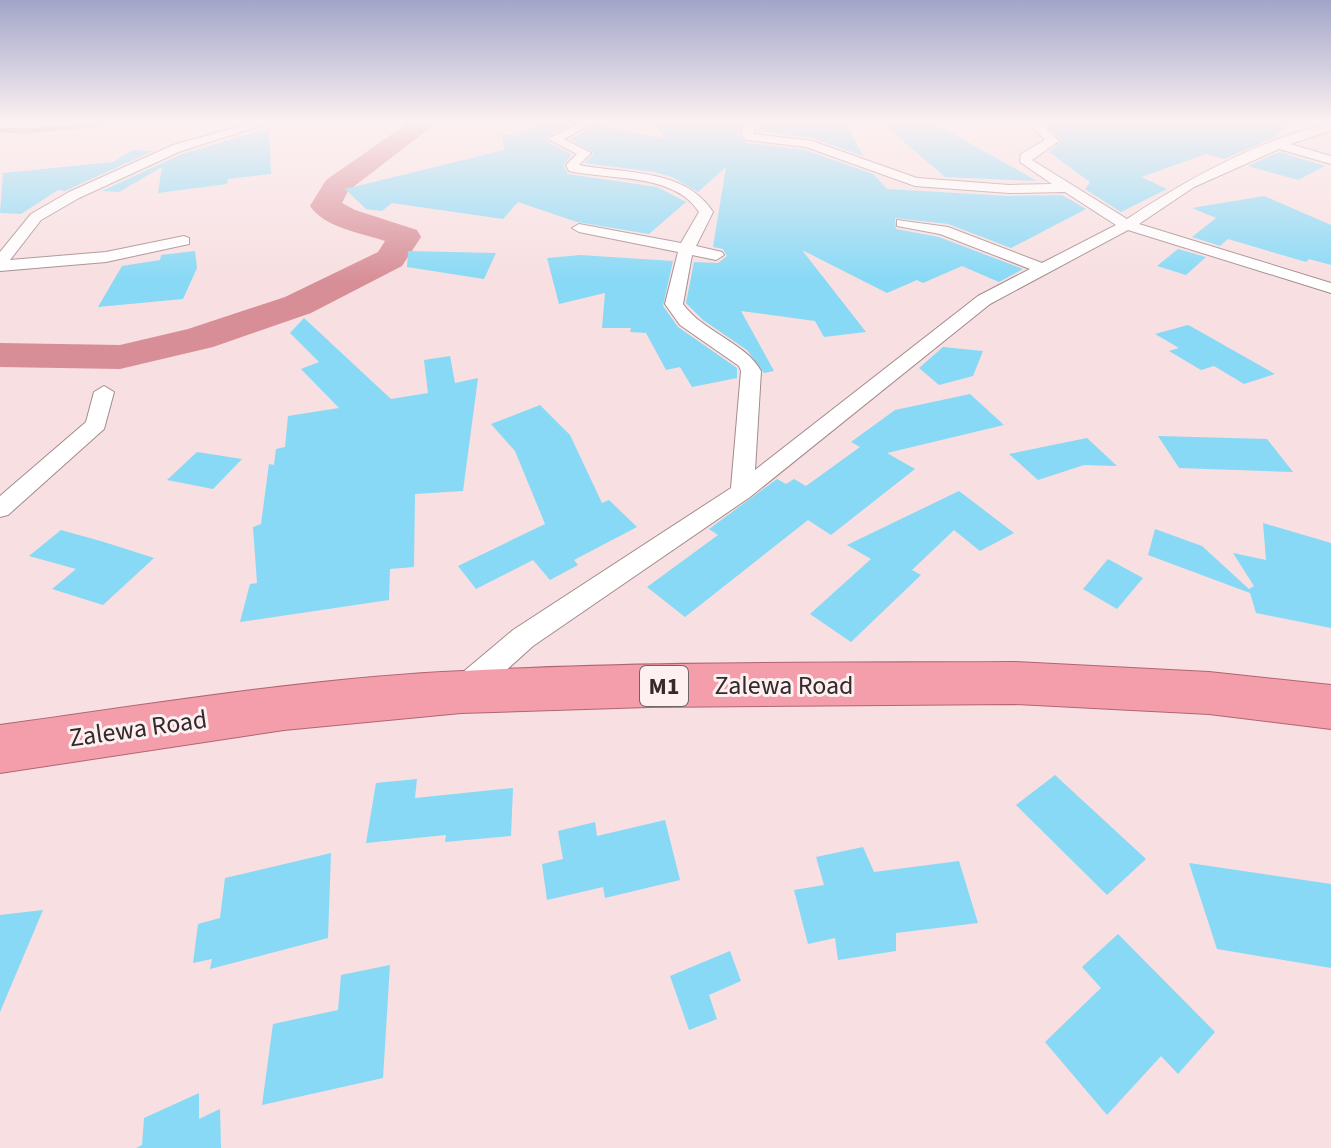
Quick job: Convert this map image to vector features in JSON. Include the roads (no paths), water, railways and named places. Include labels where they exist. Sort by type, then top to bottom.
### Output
[{"type":"highway","name":"Zalewa Road","points":[[0,749],[284,708],[461,692],[648,686],[1014,683],[1209,693],[1331,707]]},
{"type":"street","points":[[0,264],[36,217],[118,175]]},
{"type":"street","points":[[613,175],[657,182],[693,195],[703,204],[706,212],[684,250],[677,273],[674,304],[686,321],[747,363],[751,371],[742,491]]},
{"type":"street","points":[[894,175],[915,182],[996,188],[1065,188]]},
{"type":"street","points":[[1045,175],[1127,225],[1331,288]]},
{"type":"street","points":[[461,692],[523,638],[742,491],[984,300],[1127,225],[1189,184],[1211,175]]},
{"type":"street","points":[[902,223],[943,230],[1043,269]]},
{"type":"street","points":[[579,228],[716,255]]},
{"type":"street","points":[[0,264],[106,257],[184,241]]},
{"type":"street","points":[[0,509],[96,424],[104,392]]},
{"type":"waterway","points":[[0,355],[120,357],[199,339],[298,305],[390,259],[405,237],[344,217],[325,206],[336,186],[352,175]]}]
